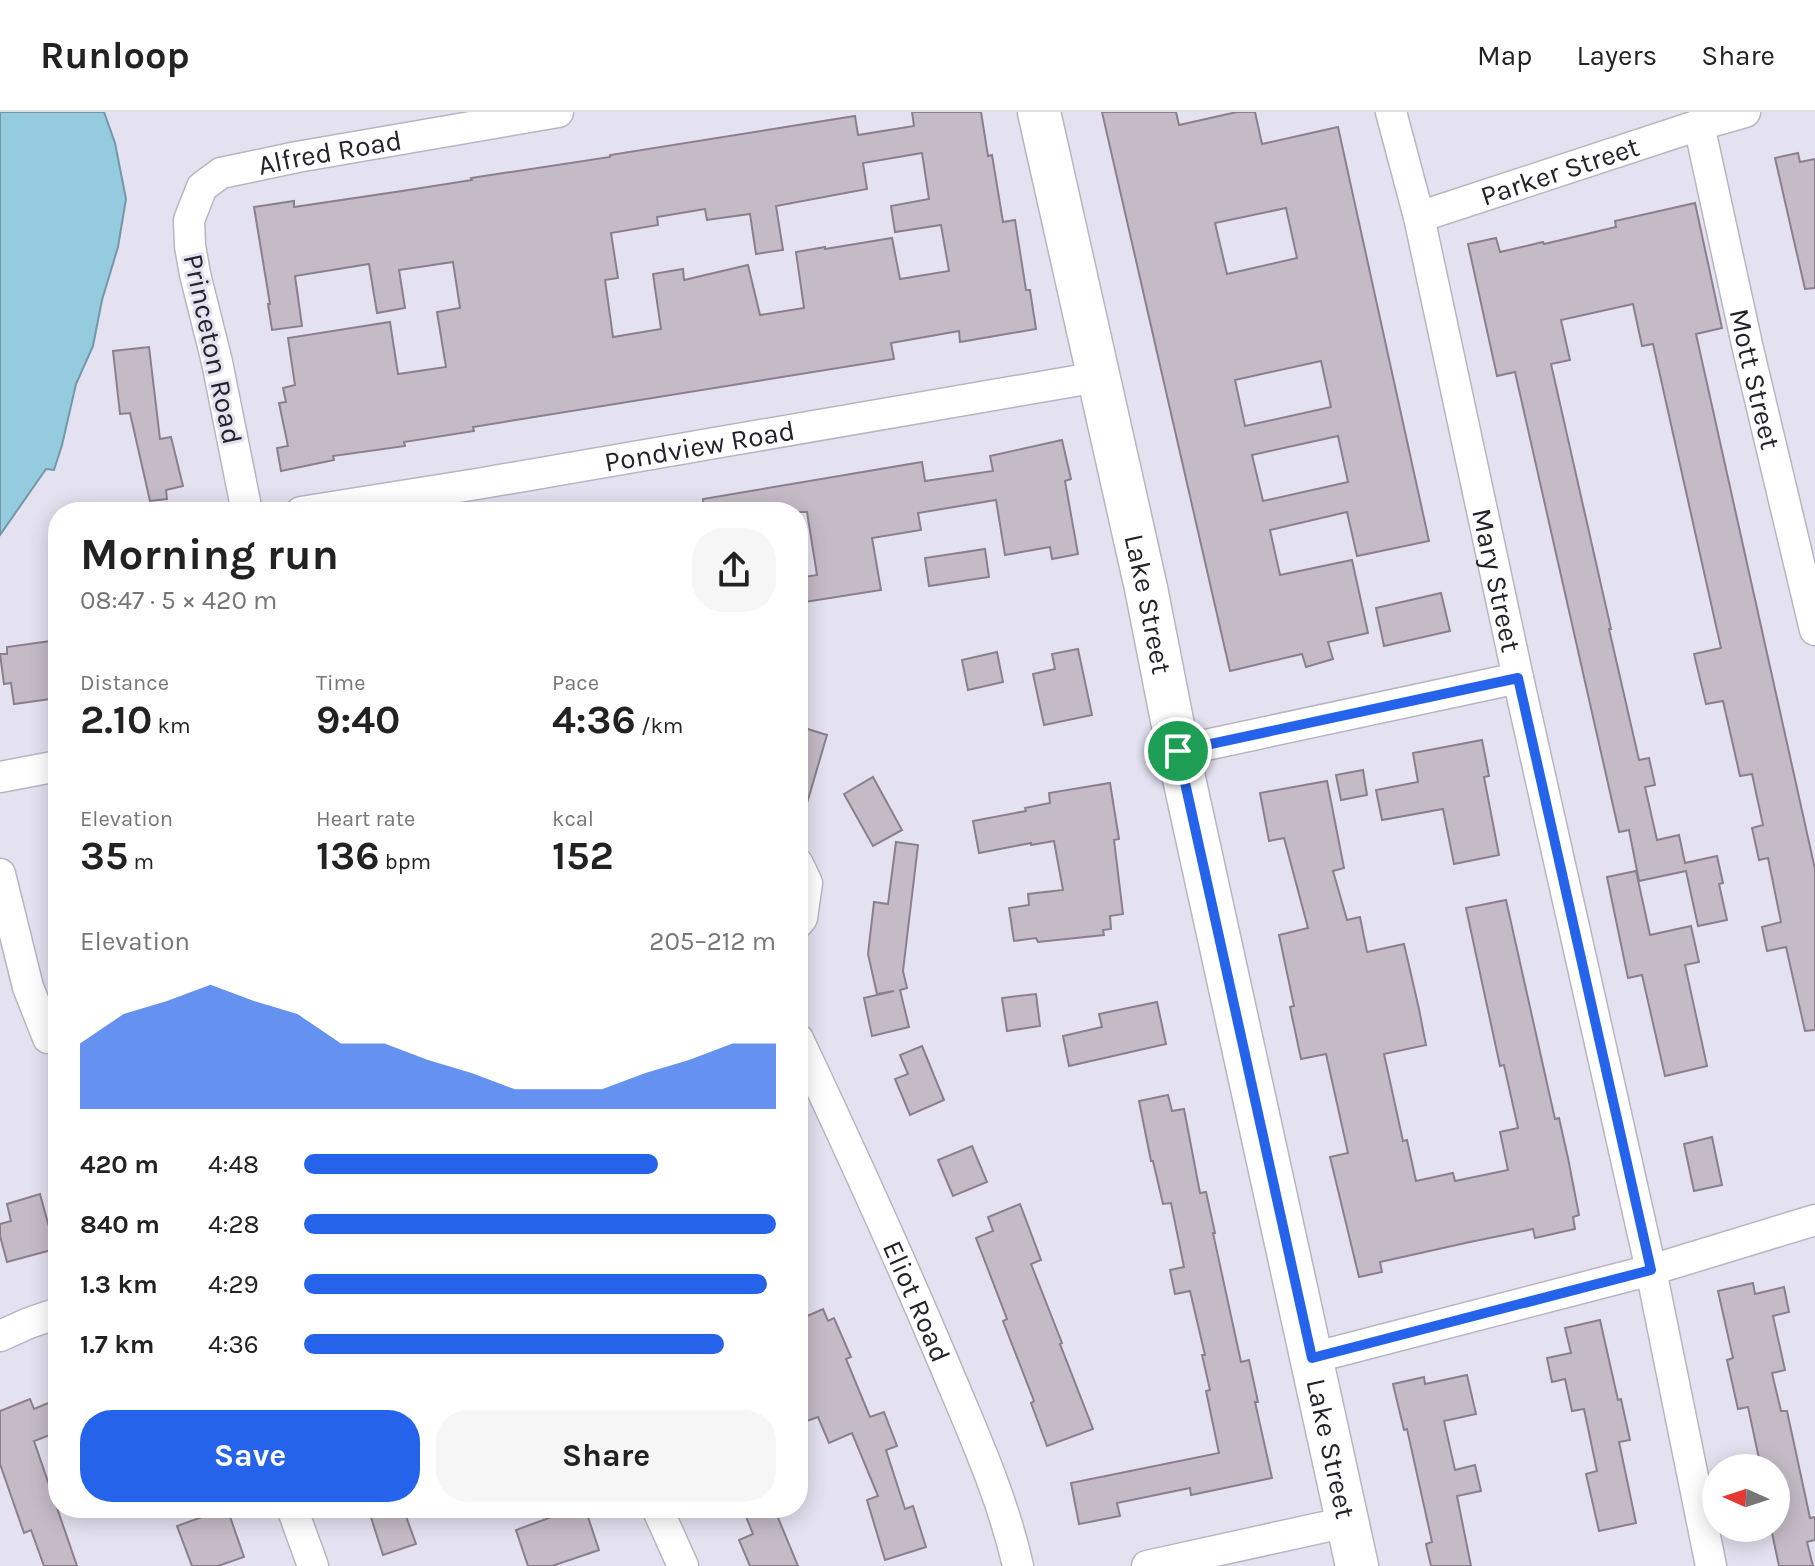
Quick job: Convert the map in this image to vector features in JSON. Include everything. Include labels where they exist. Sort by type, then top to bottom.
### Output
[{"type":"main road","name":"Lake Street","points":[[1039,112],[1146,588],[1178,751],[1312,1358],[1348,1554]]},
{"type":"street","name":"Alfred Road","points":[[202,187],[221,173],[558,112]]},
{"type":"street","name":"Mary Street","points":[[1391,112],[1419,217],[1518,678],[1651,1270],[1711,1566]]},
{"type":"street","name":"Parker Street","points":[[1419,217],[1745,112]]},
{"type":"street","name":"Mott Street","points":[[1699,125],[1815,630]]},
{"type":"street","name":"Princeton Road","points":[[202,187],[189,220],[190,246],[245,502]]},
{"type":"street","name":"Pondview Road","points":[[364,502],[1098,377]]},
{"type":"street","points":[[1178,751],[1518,678]]},
{"type":"street","points":[[0,777],[48,768]]},
{"type":"street","points":[[0,874],[28,987],[48,1038]]},
{"type":"street","name":"Eliot Road","points":[[808,1062],[902,1264],[979,1446],[1005,1518],[1018,1566]]},
{"type":"street","points":[[1312,1358],[1651,1270],[1815,1220]]},
{"type":"street","points":[[0,1336],[48,1316]]},
{"type":"street","points":[[296,1518],[313,1566]]},
{"type":"street","points":[[661,1518],[683,1566]]},
{"type":"street","points":[[1147,1566],[1348,1554]]},
{"type":"water","points":[[0,112],[104,112],[115,143],[126,199],[118,247],[102,300],[93,346],[76,384],[54,470],[46,469],[0,535]]},
{"type":"building","points":[[912,112],[981,112],[1003,222],[1015,220],[1026,290],[1030,290],[1036,329],[960,342],[959,331],[891,343],[894,359],[473,427],[474,431],[404,442],[405,446],[333,456],[334,460],[281,471],[277,448],[288,446],[279,403],[286,402],[283,388],[295,385],[288,338],[390,322],[398,374],[446,367],[437,312],[460,308],[453,262],[399,270],[405,308],[377,313],[369,264],[295,276],[302,326],[272,330],[254,207],[294,201],[294,207],[402,191],[855,116],[858,135],[914,126]],"holes":[[[922,153],[929,199],[891,206],[895,232],[941,225],[949,271],[900,279],[892,238],[796,252],[804,308],[760,315],[748,265],[684,280],[683,269],[653,274],[661,329],[613,337],[605,280],[618,278],[611,233],[658,225],[657,217],[705,209],[707,220],[750,214],[756,254],[783,250],[776,206],[867,189],[863,163]]]},
{"type":"building","points":[[1102,112],[1176,112],[1179,125],[1237,112],[1255,112],[1262,144],[1338,127],[1429,541],[1357,556],[1347,512],[1270,530],[1280,575],[1352,560],[1368,633],[1328,642],[1333,659],[1306,667],[1302,654],[1230,671]],"holes":[[[1286,208],[1297,258],[1227,274],[1215,223]],[[1321,361],[1331,407],[1245,426],[1235,380]],[[1338,436],[1348,482],[1263,501],[1252,455]]]},
{"type":"building","points":[[1798,153],[1800,162],[1815,159],[1815,288],[1805,289],[1775,158]]},
{"type":"building","points":[[1695,203],[1722,328],[1696,334],[1815,869],[1815,1030],[1805,1031],[1786,947],[1767,951],[1762,927],[1781,922],[1768,858],[1759,860],[1752,828],[1763,825],[1752,774],[1740,776],[1723,701],[1706,704],[1694,654],[1721,648],[1653,344],[1642,346],[1633,304],[1561,320],[1570,360],[1551,364],[1639,760],[1649,758],[1655,785],[1645,787],[1657,840],[1679,835],[1685,863],[1717,856],[1727,920],[1698,926],[1686,871],[1639,881],[1629,830],[1619,832],[1515,372],[1497,376],[1468,244],[1496,238],[1500,252],[1616,227],[1615,221]]},
{"type":"building","points":[[149,347],[160,439],[171,437],[183,486],[166,490],[167,499],[150,501],[130,413],[120,414],[113,351]]},
{"type":"building","points":[[1062,440],[1071,479],[1065,481],[1078,554],[1052,559],[1050,547],[1005,555],[996,500],[918,513],[921,530],[872,538],[881,590],[808,601],[808,576],[817,575],[808,502],[703,502],[703,499],[922,462],[925,481],[993,471],[990,456]]},
{"type":"building","points":[[985,549],[989,577],[929,586],[925,558]]},
{"type":"building","points":[[1441,593],[1450,631],[1384,646],[1376,608]]},
{"type":"building","points":[[48,641],[48,699],[14,704],[11,683],[4,684],[0,654],[7,654],[7,647]]},
{"type":"building","points":[[1078,649],[1092,715],[1044,725],[1033,674],[1055,669],[1052,654]]},
{"type":"building","points":[[997,652],[1003,682],[968,690],[962,660]]},
{"type":"building","points":[[808,729],[827,735],[808,800]]},
{"type":"building","points":[[1482,740],[1489,776],[1484,777],[1499,855],[1454,864],[1443,809],[1382,820],[1376,790],[1418,782],[1413,753]]},
{"type":"building","points":[[1363,770],[1367,795],[1341,800],[1336,775]]},
{"type":"building","points":[[873,777],[902,830],[873,846],[844,794]]},
{"type":"building","points":[[1327,781],[1344,868],[1333,871],[1347,920],[1360,917],[1367,952],[1404,944],[1419,1009],[1426,1045],[1384,1054],[1403,1141],[1407,1140],[1416,1181],[1453,1173],[1455,1181],[1508,1170],[1500,1132],[1518,1128],[1504,1065],[1500,1066],[1466,908],[1506,900],[1555,1119],[1559,1118],[1568,1158],[1579,1215],[1573,1217],[1575,1229],[1535,1238],[1533,1229],[1380,1262],[1382,1272],[1359,1277],[1330,1157],[1348,1153],[1326,1054],[1301,1059],[1279,935],[1308,928],[1284,838],[1269,841],[1260,793]]},
{"type":"building","points":[[1110,783],[1119,839],[1114,840],[1123,914],[1110,916],[1111,929],[1103,930],[1104,935],[1038,942],[1036,938],[1014,941],[1009,908],[1029,905],[1028,894],[1063,890],[1054,841],[979,853],[973,821],[1050,803],[1049,793]]},
{"type":"building","points":[[896,842],[918,845],[903,971],[907,988],[900,990],[909,1027],[872,1036],[864,998],[894,991],[877,994],[868,954],[874,902],[888,904]]},
{"type":"building","points":[[1636,871],[1650,935],[1691,926],[1699,962],[1685,965],[1707,1066],[1665,1076],[1642,975],[1628,978],[1607,877]]},
{"type":"building","points":[[1036,994],[1040,1026],[1007,1031],[1002,998]]},
{"type":"building","points":[[1157,1002],[1166,1044],[1069,1066],[1063,1036],[1102,1027],[1099,1014]]},
{"type":"building","points":[[922,1046],[944,1100],[910,1115],[895,1079],[908,1074],[900,1055]]},
{"type":"building","points":[[1168,1095],[1172,1111],[1184,1109],[1200,1193],[1206,1192],[1241,1362],[1249,1360],[1272,1478],[1191,1495],[1190,1488],[1117,1503],[1120,1516],[1079,1524],[1071,1483],[1219,1453],[1206,1391],[1210,1390],[1202,1355],[1205,1355],[1190,1291],[1175,1294],[1170,1270],[1184,1267],[1171,1203],[1163,1204],[1139,1101]]},
{"type":"building","points":[[1712,1137],[1722,1185],[1694,1191],[1684,1144]]},
{"type":"building","points":[[972,1146],[987,1182],[953,1196],[938,1160]]},
{"type":"building","points":[[40,1194],[48,1223],[48,1251],[7,1262],[0,1224],[11,1221],[7,1204]]},
{"type":"building","points":[[1020,1204],[1041,1260],[1031,1264],[1093,1429],[1047,1446],[1031,1403],[1034,1401],[1003,1321],[1007,1319],[976,1238],[993,1231],[988,1217]]},
{"type":"building","points":[[1753,1283],[1755,1294],[1784,1287],[1789,1312],[1773,1316],[1785,1370],[1772,1373],[1781,1411],[1787,1411],[1810,1518],[1815,1517],[1815,1540],[1807,1542],[1813,1566],[1779,1566],[1774,1542],[1790,1542],[1790,1454],[1758,1454],[1748,1407],[1738,1409],[1727,1360],[1733,1358],[1718,1291]]},
{"type":"building","points":[[823,1309],[828,1321],[834,1318],[851,1357],[846,1359],[870,1417],[884,1412],[897,1446],[886,1450],[905,1509],[913,1506],[926,1547],[885,1560],[867,1500],[878,1496],[852,1433],[829,1443],[818,1417],[808,1420],[808,1316]]},
{"type":"building","points":[[1600,1320],[1630,1440],[1619,1442],[1636,1523],[1599,1531],[1586,1474],[1597,1471],[1584,1409],[1572,1411],[1565,1379],[1552,1382],[1547,1358],[1571,1353],[1565,1328]]},
{"type":"building","points":[[1467,1375],[1476,1414],[1444,1421],[1455,1470],[1475,1465],[1481,1491],[1457,1496],[1471,1566],[1431,1566],[1426,1544],[1432,1542],[1407,1429],[1404,1430],[1393,1384],[1424,1377],[1425,1384]]},
{"type":"building","points":[[30,1399],[34,1409],[48,1403],[48,1436],[34,1441],[48,1482],[48,1518],[60,1518],[77,1566],[44,1566],[31,1530],[24,1533],[0,1464],[0,1411]]},
{"type":"building","points":[[199,1518],[230,1518],[244,1557],[218,1566],[192,1566],[177,1526]]},
{"type":"building","points":[[371,1518],[407,1518],[416,1544],[383,1555]]},
{"type":"building","points":[[549,1518],[588,1518],[599,1550],[552,1566],[528,1566],[516,1530]]},
{"type":"building","points":[[747,1518],[778,1518],[798,1566],[750,1566],[739,1540],[753,1534]]},
{"type":"route","points":[[1518,678],[1651,1270],[1312,1358],[1178,751],[1518,678]]}]
